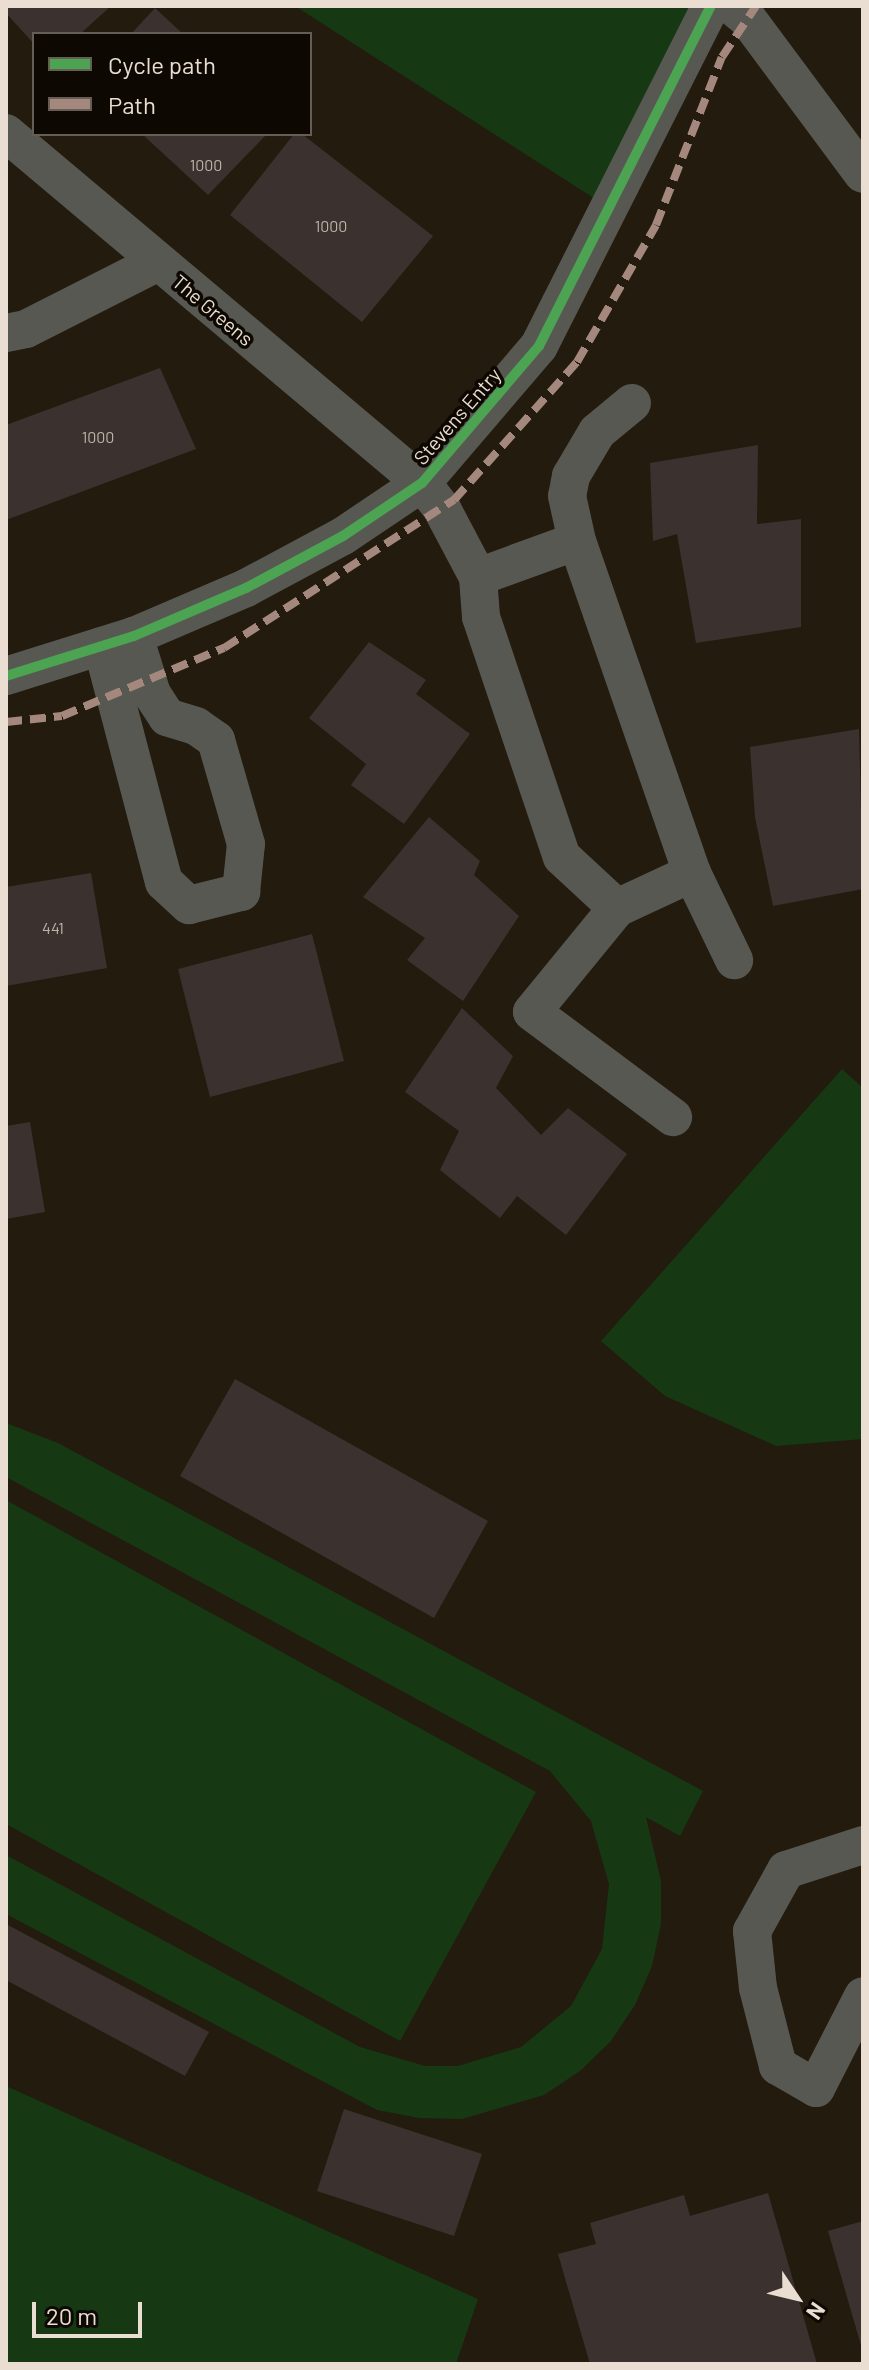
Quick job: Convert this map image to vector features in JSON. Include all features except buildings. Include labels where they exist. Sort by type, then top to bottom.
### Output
[{"type":"street","name":"Stevens Entry","points":[[6,676],[118,641],[246,588],[343,536],[422,483],[539,346],[711,6]]},
{"type":"street","points":[[732,6],[747,18],[863,174]]},
{"type":"street","name":"The Greens","points":[[6,133],[156,263],[422,483],[478,577]]},
{"type":"street","points":[[6,333],[26,329],[156,263]]},
{"type":"street","points":[[632,403],[597,432],[571,476],[567,496],[577,541],[692,873],[734,960]]},
{"type":"street","points":[[577,541],[478,577],[481,617],[562,857],[617,908]]},
{"type":"street","points":[[118,641],[167,717],[196,726],[216,740],[246,844],[241,892],[189,905],[164,882],[118,641]]},
{"type":"street","points":[[673,1117],[532,1012],[617,908],[692,873]]},
{"type":"street","points":[[863,1845],[786,1870],[752,1931],[758,1988],[778,2066],[816,2088],[863,1996]]},
{"type":"green space","points":[[295,6],[700,6],[617,213]]},
{"type":"green space","points":[[842,1069],[863,1088],[863,1439],[776,1446],[665,1396],[601,1341]]},
{"type":"green space","points":[[6,1423],[58,1443],[703,1791],[680,1836],[646,1817],[661,1881],[661,1924],[652,1966],[635,2005],[611,2041],[580,2071],[544,2095],[462,2119],[419,2118],[377,2110],[6,1914],[6,1855],[360,2047],[425,2066],[458,2066],[521,2047],[571,2006],[602,1949],[609,1884],[591,1821],[550,1771],[6,1477]]},
{"type":"green space","points":[[6,1500],[536,1792],[400,2041],[6,1824]]},
{"type":"green space","points":[[6,2086],[478,2299],[456,2364],[6,2364]]},
{"type":"marked path","points":[[6,722],[62,716],[224,648],[454,500],[577,362],[656,225],[722,57],[756,6]]},
{"type":"cycle path","points":[[6,676],[134,636],[246,588],[343,536],[422,483],[539,346],[711,6]]}]
